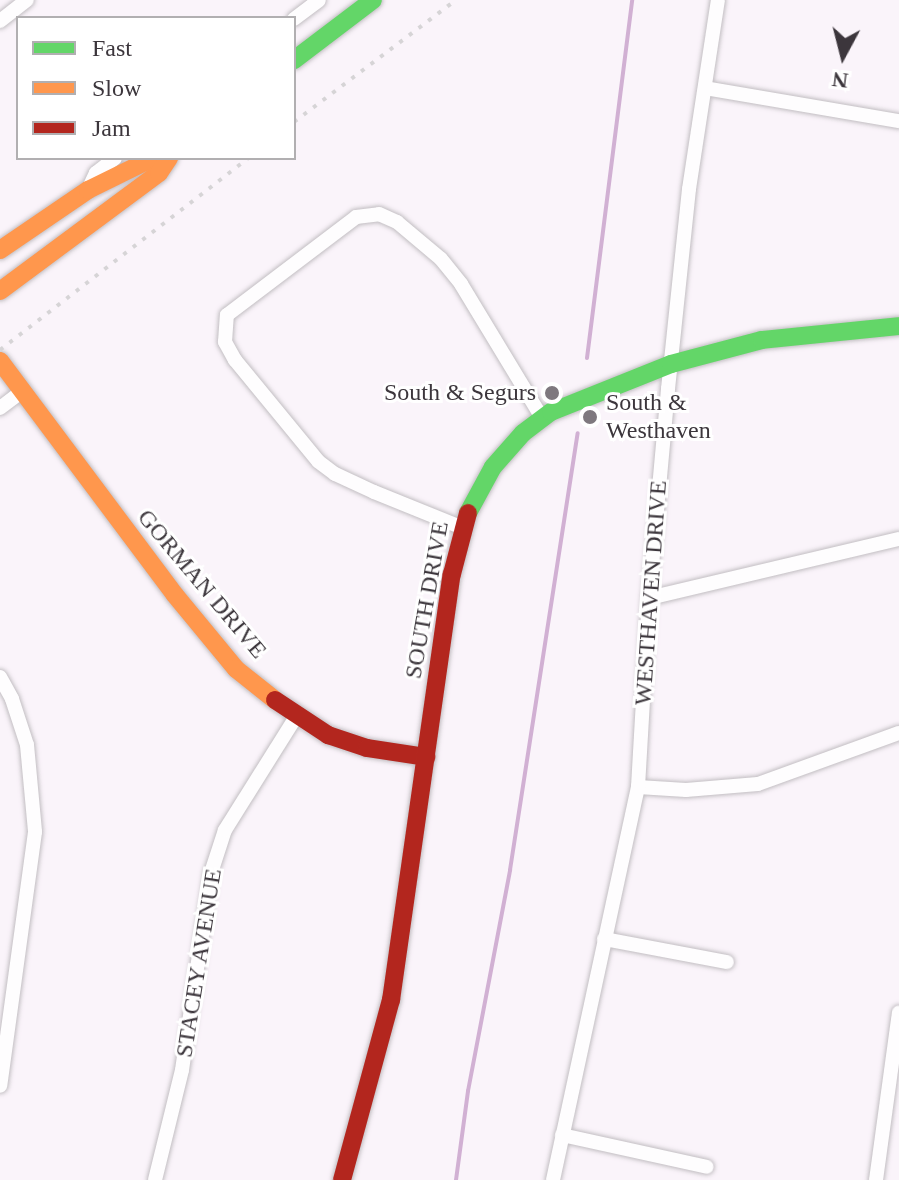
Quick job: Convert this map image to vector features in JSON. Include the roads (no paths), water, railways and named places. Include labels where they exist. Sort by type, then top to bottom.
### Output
[{"type":"street","points":[[0,21],[27,0]]},
{"type":"street","points":[[296,17],[319,0]]},
{"type":"street","points":[[296,58],[373,0]]},
{"type":"street","name":"WESTHAVEN DRIVE","points":[[553,1180],[638,787],[649,598],[671,364],[689,189],[718,0]]},
{"type":"street","points":[[705,88],[899,121]]},
{"type":"street","points":[[17,278],[36,250],[78,218],[96,173],[112,160]]},
{"type":"street","points":[[0,250],[88,190],[149,160]]},
{"type":"street","points":[[0,291],[159,173],[168,160]]},
{"type":"street","points":[[463,528],[335,474],[293,435],[235,360],[225,342],[227,315],[356,217],[379,214],[404,228],[441,259],[461,284],[542,418]]},
{"type":"street","name":"SOUTH DRIVE","points":[[342,1180],[391,1000],[452,574],[468,512],[493,467],[542,418],[563,406],[671,364],[762,340],[899,326]]},
{"type":"street","name":"GORMAN DRIVE","points":[[0,361],[20,393],[236,669],[296,717],[328,735],[367,748],[426,757]]},
{"type":"street","points":[[0,408],[20,393]]},
{"type":"street","points":[[649,598],[899,539]]},
{"type":"street","points":[[0,677],[12,699],[27,745],[35,832],[0,1086]]},
{"type":"street","name":"STACEY AVENUE","points":[[155,1180],[182,1070],[211,873],[225,830],[296,717]]},
{"type":"street","points":[[638,787],[686,790],[758,784],[899,733]]},
{"type":"street","points":[[604,939],[727,962]]},
{"type":"street","points":[[876,1180],[899,1013]]},
{"type":"street","points":[[562,1135],[707,1167]]},
{"type":"waterway","points":[[587,358],[632,0]]},
{"type":"waterway","points":[[456,1180],[468,1091],[510,870],[578,433]]},
{"type":"railway","points":[[296,120],[456,0]]},
{"type":"railway","points":[[0,350],[245,160]]},
{"type":"place","name":"South & Segurs","points":[[552,393]]},
{"type":"place","name":"South & Westhaven","points":[[590,417]]}]
